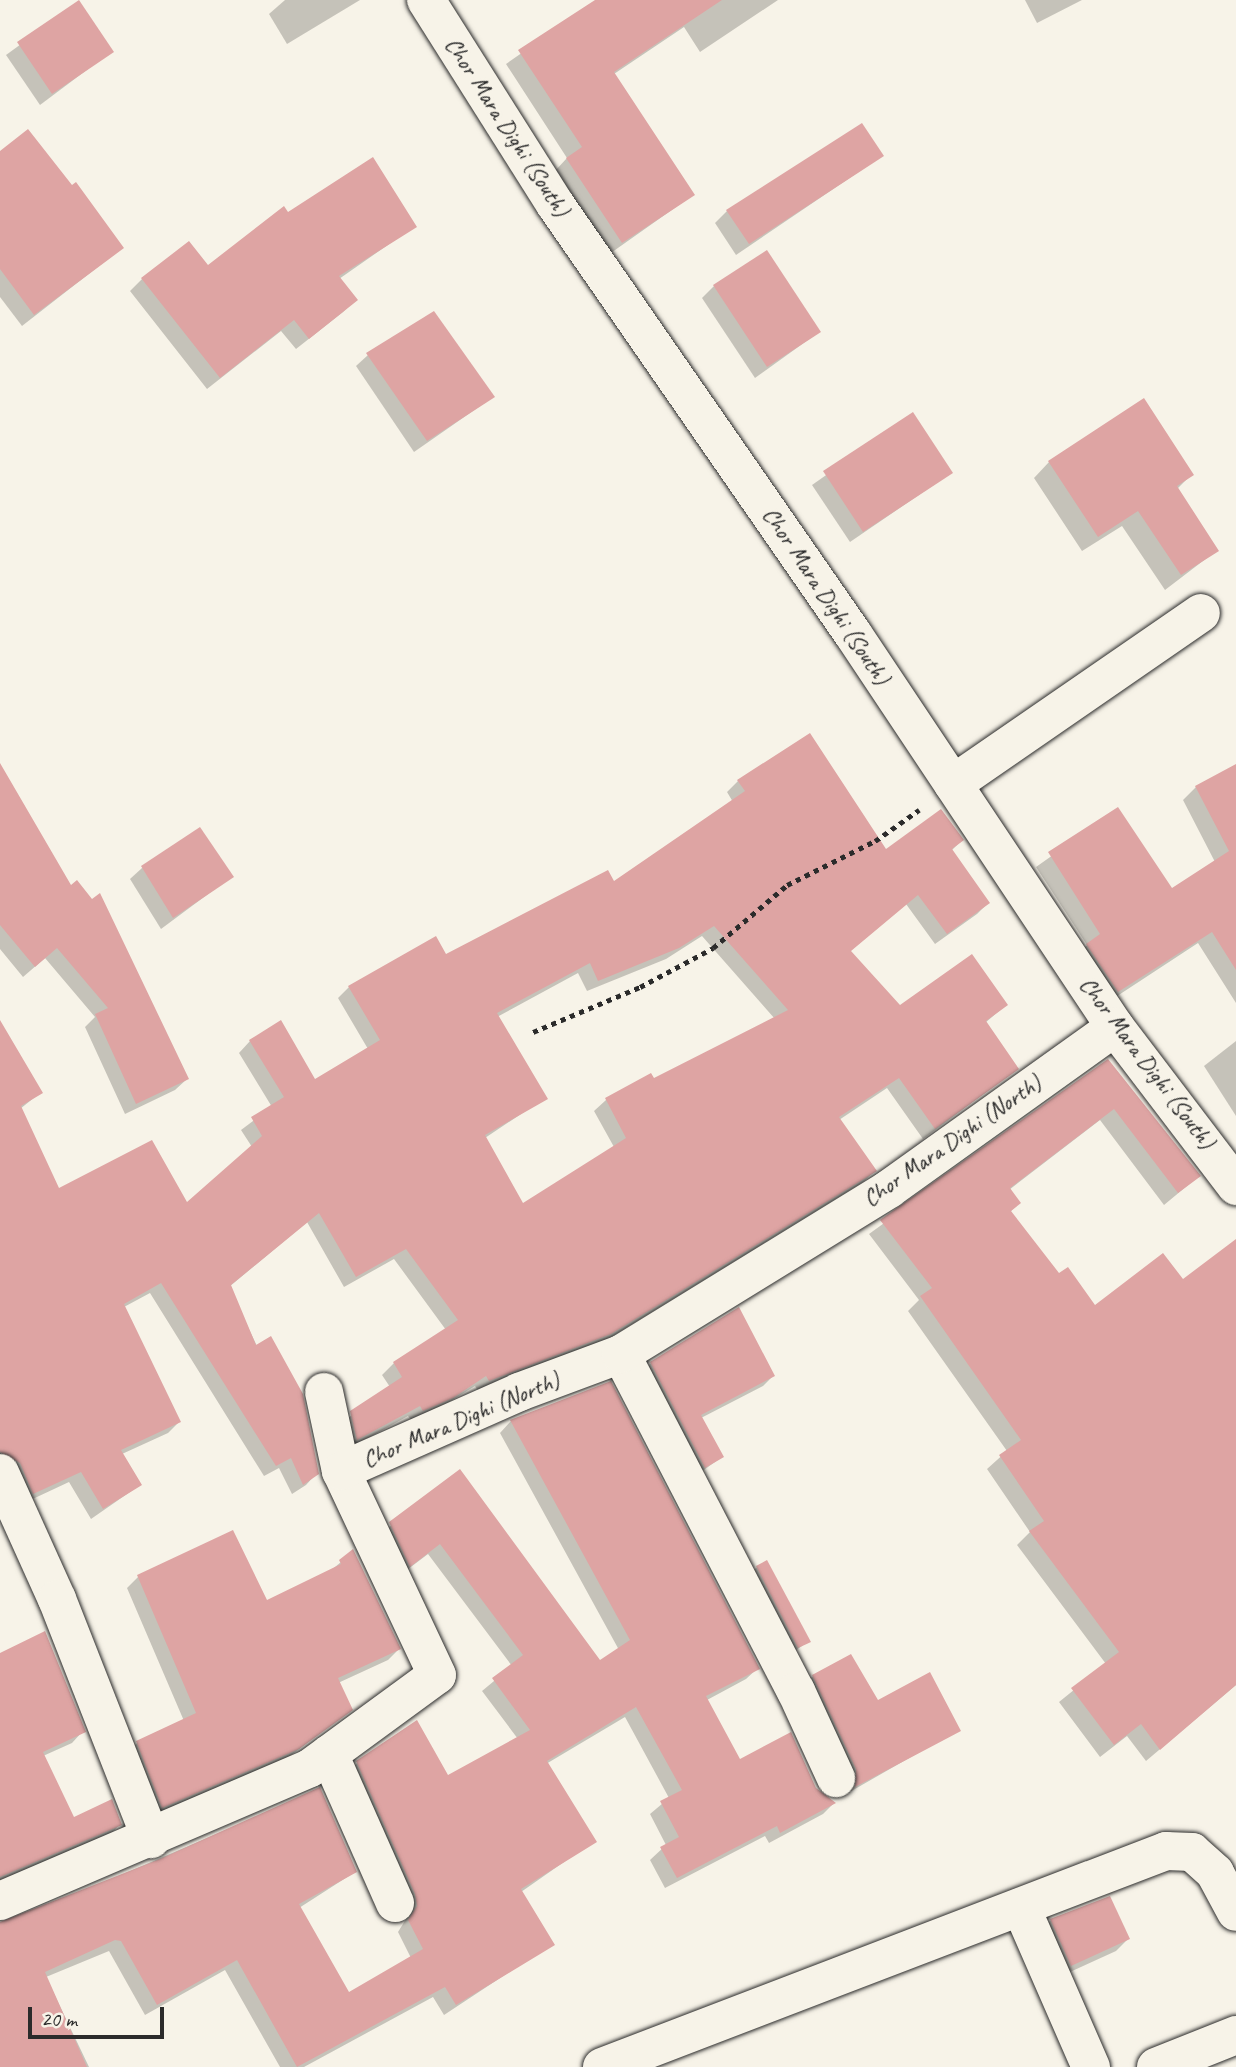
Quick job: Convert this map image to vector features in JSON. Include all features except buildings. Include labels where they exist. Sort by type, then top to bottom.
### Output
[{"type":"street","name":"Chor Mara Dighi (South)","points":[[426,0],[555,204],[953,785],[1115,1027],[1231,1167]]},
{"type":"street","points":[[953,785],[1202,613]]},
{"type":"street","name":"Chor Mara Dighi (North)","points":[[0,1901],[151,1839],[310,1768],[437,1675],[341,1471],[519,1392],[621,1354],[889,1189],[1115,1027]]},
{"type":"street","points":[[621,1354],[796,1691],[835,1778]]},
{"type":"street","points":[[324,1392],[341,1471]]},
{"type":"street","points":[[0,1473],[57,1599],[151,1839]]},
{"type":"street","points":[[329,1754],[395,1903]]},
{"type":"street","points":[[602,2067],[1166,1851],[1192,1852],[1215,1872],[1236,1912]]},
{"type":"street","points":[[1020,1907],[1091,2067]]},
{"type":"street","points":[[1156,2067],[1236,2035]]},
{"type":"path","points":[[533,1032],[640,987],[713,948],[788,886],[875,841],[953,785]]}]
